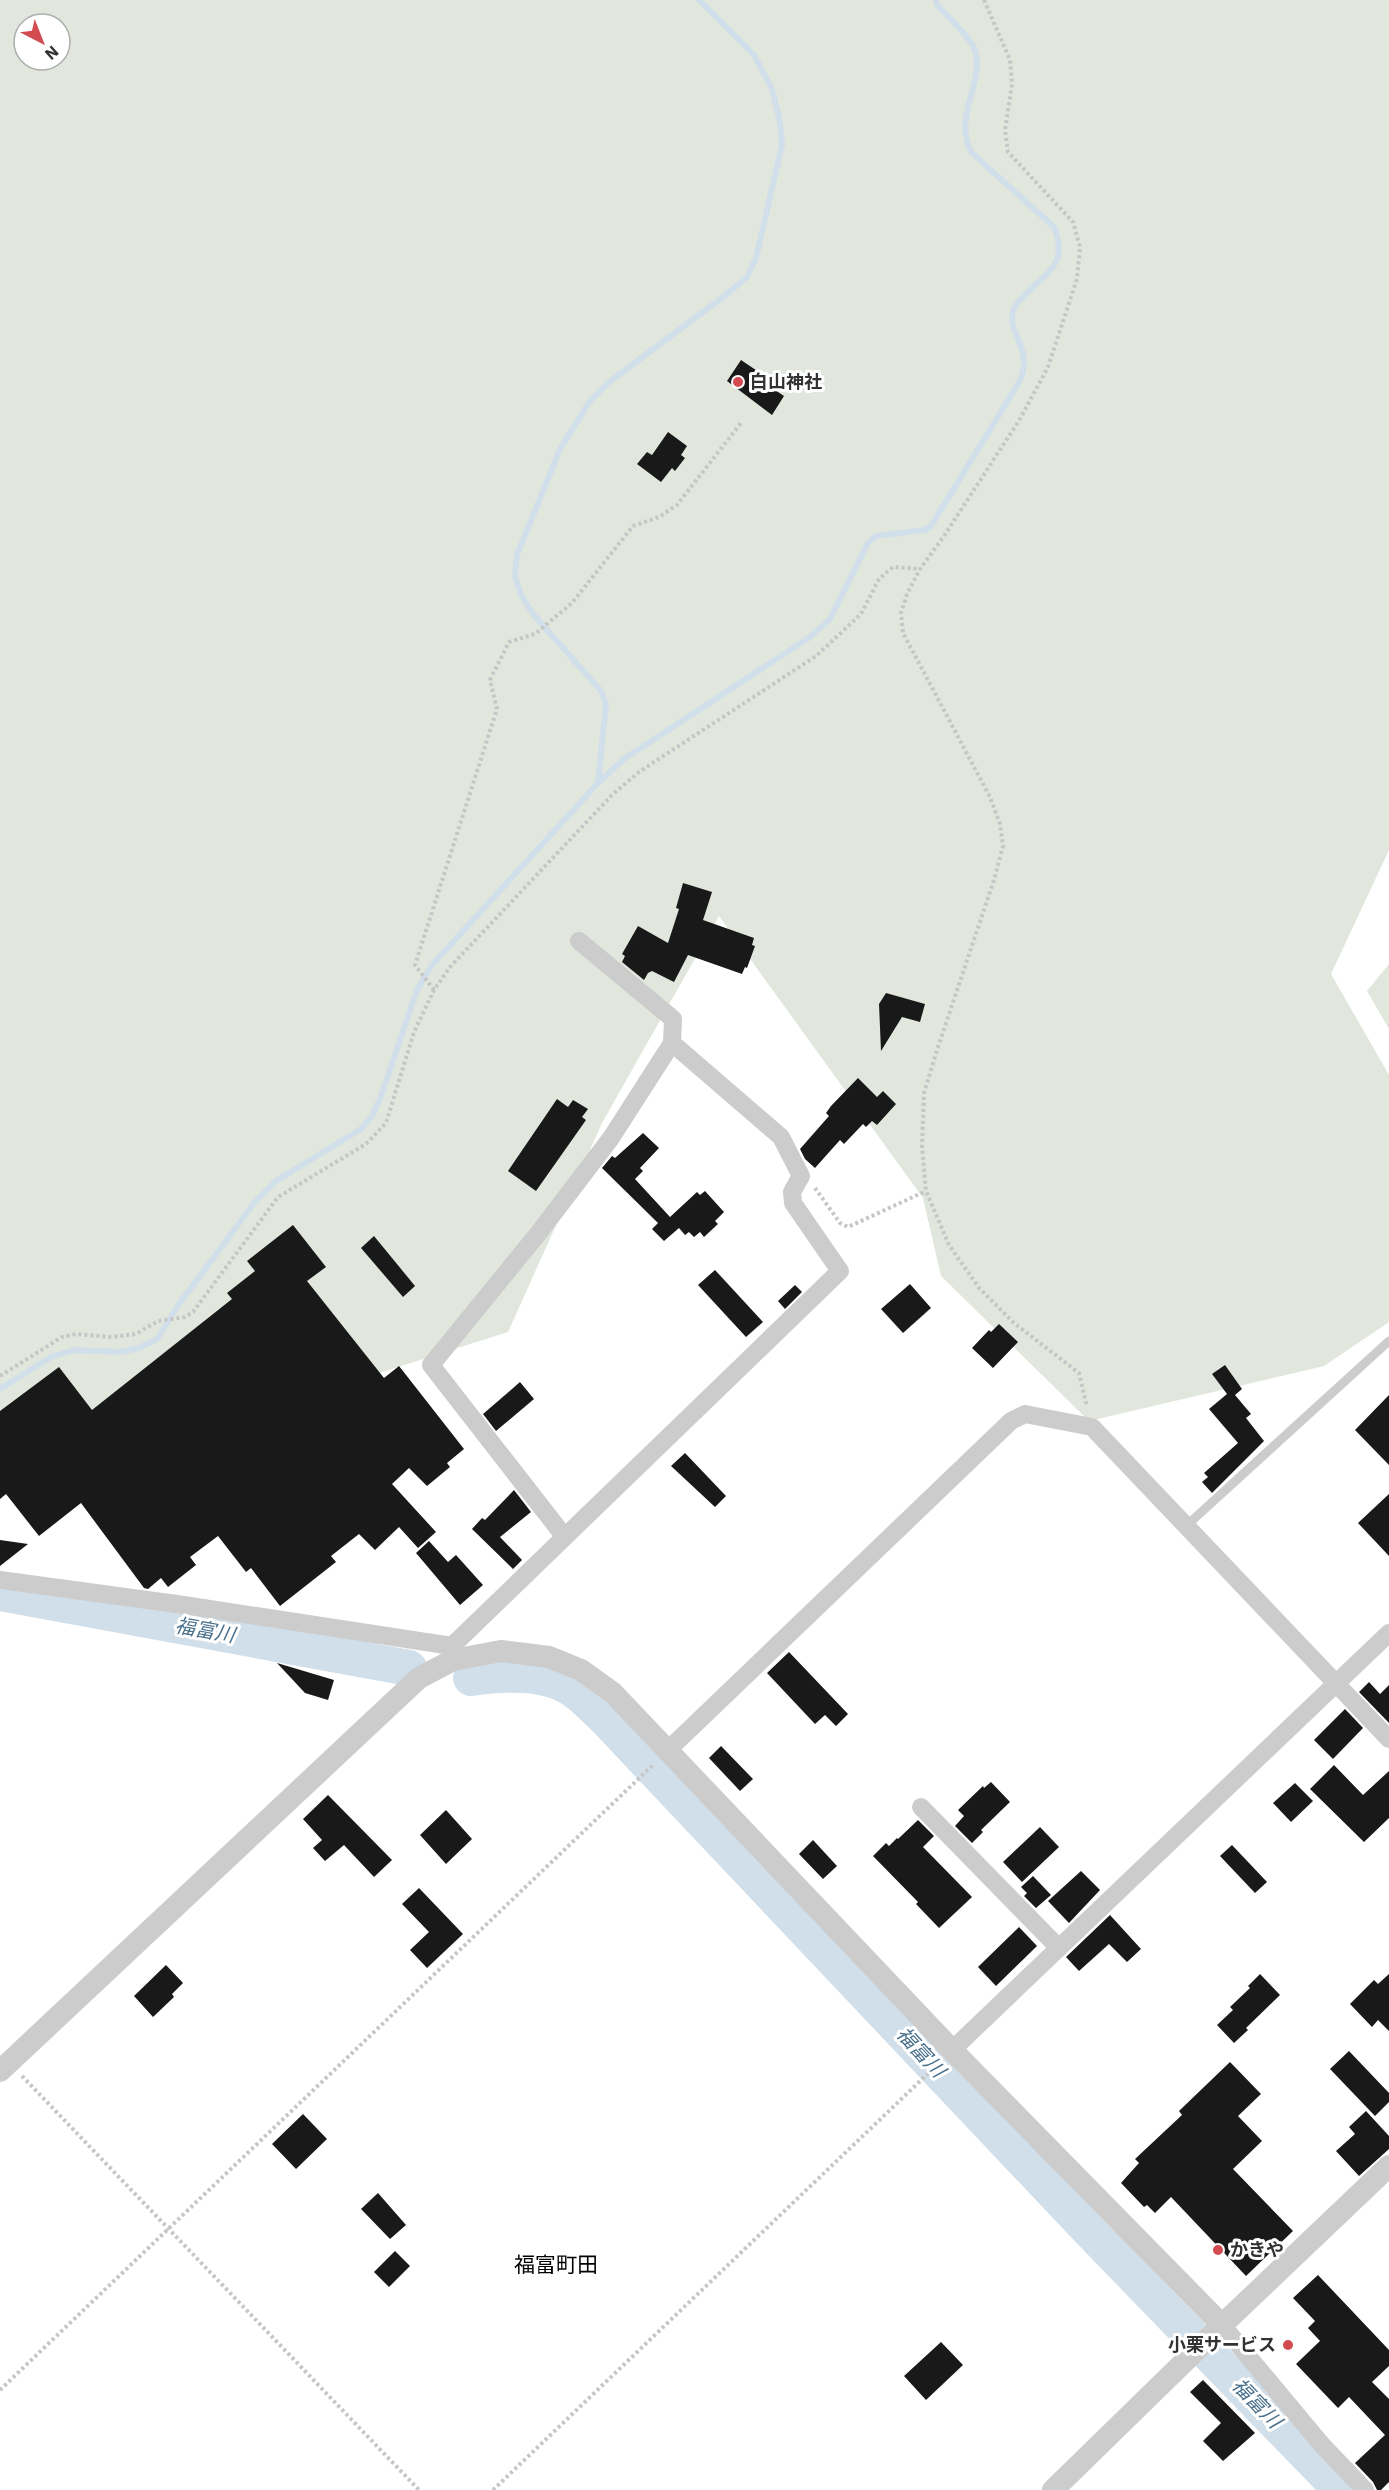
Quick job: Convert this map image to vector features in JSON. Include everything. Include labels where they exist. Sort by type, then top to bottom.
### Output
[{"type":"street","points":[[564,1536],[431,1365],[537,1235],[610,1138],[672,1043],[673,1019],[579,941]]},
{"type":"street","points":[[3,2063],[419,1678],[453,1653],[564,1536],[840,1271],[793,1203],[792,1192],[801,1176],[781,1137],[672,1043]]},
{"type":"street","points":[[662,1756],[1011,1420],[1025,1414],[1092,1427],[1389,1739]]},
{"type":"street","points":[[0,1580],[184,1605],[453,1653],[501,1652],[549,1657],[581,1670],[613,1693],[662,1756],[948,2054],[1208,2339],[1322,2445],[1365,2490]]},
{"type":"street","points":[[948,2054],[1389,1633]]},
{"type":"street","points":[[921,1807],[1059,1948]]},
{"type":"street","points":[[1053,2490],[1389,2166]]},
{"type":"lane","points":[[1186,1526],[1389,1341]]},
{"type":"path","points":[[984,0],[1010,60],[1012,84],[1005,130],[1008,152],[1073,222],[1080,247],[1077,279],[1048,367],[1020,419],[920,569],[907,594],[901,613],[903,633],[990,797],[1000,824],[1003,846],[924,1093],[922,1146],[926,1191],[949,1245],[979,1288],[1014,1323],[1079,1373],[1092,1427]]},
{"type":"path","points":[[433,988],[415,965],[497,709],[490,680],[509,642],[535,633],[572,603],[633,526],[659,517],[677,505],[741,423]]},
{"type":"path","points":[[0,1376],[62,1337],[76,1334],[112,1337],[136,1334],[158,1321],[185,1317],[193,1312],[278,1197],[366,1144],[386,1123],[414,1032],[433,988],[450,967],[612,795],[639,772],[816,656],[861,614],[879,579],[893,567],[920,569]]},
{"type":"path","points":[[801,1176],[817,1190],[840,1223],[848,1227],[926,1191]]},
{"type":"path","points":[[0,2390],[662,1756]]},
{"type":"path","points":[[494,2490],[948,2054]]},
{"type":"path","points":[[3,2063],[169,2228],[419,2490]]},
{"type":"shaded area","points":[[0,0],[1389,0],[1389,850],[1331,974],[1389,1075],[1389,1322],[1324,1366],[1089,1421],[941,1276],[923,1198],[719,916],[602,1123],[508,1332],[304,1397],[0,1437]]},
{"type":"shaded area","points":[[1389,964],[1389,1029],[1367,991]]},
{"type":"building","points":[[741,360],[778,385],[775,390],[784,396],[772,415],[727,381]]},
{"type":"building","points":[[668,432],[687,446],[681,455],[685,458],[675,471],[672,468],[661,482],[637,464],[647,452],[652,455]]},
{"type":"building","points":[[683,883],[712,892],[703,920],[754,938],[752,945],[755,946],[747,968],[745,967],[742,974],[688,955],[674,982],[652,971],[644,980],[622,962],[625,956],[622,954],[638,926],[668,943],[679,909],[676,908]]},
{"type":"building","points":[[886,993],[925,1004],[920,1022],[902,1017],[881,1051],[879,1004]]},
{"type":"building","points":[[858,1078],[877,1097],[883,1091],[896,1104],[877,1125],[872,1121],[866,1127],[863,1124],[844,1144],[840,1140],[815,1168],[805,1159],[800,1149],[829,1116],[826,1113],[831,1106]]},
{"type":"building","points":[[557,1099],[568,1107],[573,1100],[588,1109],[582,1117],[586,1120],[536,1191],[508,1171]]},
{"type":"building","points":[[643,1133],[659,1148],[640,1168],[643,1171],[635,1179],[670,1217],[697,1192],[700,1195],[705,1191],[724,1212],[715,1221],[718,1224],[704,1237],[700,1232],[694,1237],[689,1232],[685,1235],[679,1228],[664,1241],[652,1229],[658,1223],[602,1168],[612,1156],[615,1158]]},
{"type":"building","points":[[293,1225],[326,1267],[307,1281],[384,1378],[399,1366],[464,1449],[447,1463],[450,1467],[427,1486],[409,1468],[392,1484],[436,1532],[418,1548],[399,1527],[375,1550],[359,1534],[331,1556],[336,1562],[280,1606],[251,1568],[246,1572],[218,1536],[190,1557],[196,1565],[168,1587],[161,1578],[148,1589],[144,1588],[81,1503],[39,1536],[6,1494],[0,1499],[0,1411],[59,1367],[92,1410],[232,1299],[227,1293],[255,1271],[247,1261]]},
{"type":"building","points":[[374,1236],[415,1286],[403,1297],[361,1248]]},
{"type":"building","points":[[715,1270],[763,1322],[746,1337],[698,1285]]},
{"type":"building","points":[[910,1284],[931,1308],[903,1333],[881,1309]]},
{"type":"building","points":[[795,1285],[802,1292],[785,1309],[778,1301]]},
{"type":"building","points":[[999,1324],[1018,1342],[993,1368],[972,1348],[989,1330],[991,1332]]},
{"type":"building","points":[[1225,1365],[1242,1389],[1235,1395],[1251,1414],[1246,1418],[1264,1441],[1212,1493],[1202,1482],[1208,1477],[1204,1473],[1238,1443],[1209,1409],[1227,1394],[1212,1374]]},
{"type":"building","points":[[520,1382],[534,1399],[496,1431],[483,1414]]},
{"type":"building","points":[[1389,1395],[1389,1465],[1355,1430]]},
{"type":"building","points":[[685,1453],[726,1496],[715,1507],[671,1466]]},
{"type":"building","points":[[514,1490],[531,1512],[500,1537],[522,1560],[513,1569],[472,1529],[482,1518],[485,1520]]},
{"type":"building","points":[[1389,1494],[1389,1556],[1358,1523]]},
{"type":"building","points":[[0,1540],[28,1544],[0,1566]]},
{"type":"building","points":[[429,1541],[448,1562],[456,1555],[483,1585],[460,1605],[416,1553]]},
{"type":"building","points":[[789,1652],[848,1714],[836,1726],[825,1715],[815,1724],[767,1673]]},
{"type":"building","points":[[277,1663],[334,1680],[328,1700],[305,1693]]},
{"type":"building","points":[[1369,1682],[1380,1694],[1389,1685],[1389,1723],[1359,1692]]},
{"type":"building","points":[[1345,1709],[1363,1728],[1333,1759],[1314,1740]]},
{"type":"building","points":[[721,1746],[753,1779],[740,1791],[709,1758]]},
{"type":"building","points":[[1334,1765],[1363,1795],[1389,1771],[1389,1818],[1364,1842],[1310,1789]]},
{"type":"building","points":[[991,1782],[1010,1802],[981,1830],[983,1832],[972,1843],[955,1826],[964,1816],[958,1810],[983,1786],[984,1788]]},
{"type":"building","points":[[1295,1783],[1313,1801],[1291,1822],[1273,1803]]},
{"type":"building","points":[[328,1795],[392,1860],[374,1877],[344,1845],[325,1861],[313,1848],[322,1840],[303,1819]]},
{"type":"building","points":[[446,1810],[472,1839],[446,1864],[420,1835]]},
{"type":"building","points":[[918,1820],[934,1836],[923,1847],[972,1897],[939,1928],[916,1904],[918,1902],[873,1856],[886,1843],[889,1846],[898,1839]]},
{"type":"building","points":[[1040,1827],[1059,1847],[1022,1882],[1003,1862]]},
{"type":"building","points":[[813,1840],[837,1866],[823,1879],[799,1854]]},
{"type":"building","points":[[1232,1845],[1267,1882],[1255,1893],[1220,1856]]},
{"type":"building","points":[[1081,1871],[1100,1890],[1069,1923],[1048,1901]]},
{"type":"building","points":[[1033,1876],[1051,1895],[1036,1908],[1024,1896],[1027,1893],[1021,1887]]},
{"type":"building","points":[[419,1888],[463,1934],[427,1968],[410,1950],[429,1932],[402,1904]]},
{"type":"building","points":[[1110,1915],[1141,1949],[1127,1962],[1109,1944],[1079,1971],[1066,1957]]},
{"type":"building","points":[[1019,1927],[1037,1946],[996,1986],[978,1967]]},
{"type":"building","points":[[166,1965],[183,1983],[172,1994],[174,1997],[153,2017],[134,1996]]},
{"type":"building","points":[[1260,1974],[1280,1995],[1234,2043],[1217,2025],[1233,2010],[1230,2007],[1250,1988],[1248,1986]]},
{"type":"building","points":[[1389,1974],[1389,2031],[1378,2020],[1372,2027],[1350,2004],[1374,1980],[1378,1984]]},
{"type":"building","points":[[1349,2051],[1389,2093],[1389,2102],[1375,2116],[1330,2069]]},
{"type":"building","points":[[1230,2062],[1261,2094],[1238,2116],[1262,2141],[1233,2169],[1293,2231],[1246,2276],[1171,2197],[1155,2213],[1147,2205],[1144,2207],[1121,2183],[1139,2163],[1135,2159],[1182,2115],[1179,2111]]},
{"type":"building","points":[[1366,2111],[1389,2136],[1389,2149],[1359,2176],[1336,2151],[1355,2134],[1349,2127]]},
{"type":"building","points":[[303,2114],[327,2139],[296,2169],[272,2144]]},
{"type":"building","points":[[378,2193],[406,2225],[390,2239],[361,2209]]},
{"type":"building","points":[[395,2251],[410,2266],[389,2287],[374,2272]]},
{"type":"building","points":[[1318,2275],[1389,2350],[1389,2366],[1372,2382],[1389,2399],[1389,2482],[1381,2490],[1377,2490],[1373,2482],[1355,2463],[1385,2435],[1349,2397],[1338,2408],[1296,2364],[1320,2341],[1308,2328],[1315,2321],[1293,2298]]},
{"type":"building","points":[[941,2342],[963,2365],[926,2400],[904,2376]]},
{"type":"building","points":[[1203,2380],[1255,2433],[1223,2461],[1203,2441],[1221,2423],[1190,2392]]},
{"type":"waterway","points":[[0,1389],[51,1357],[74,1350],[120,1352],[139,1348],[157,1339],[179,1304],[254,1203],[276,1181],[361,1129],[372,1116],[380,1099],[417,990],[432,965],[598,783],[606,704],[601,691],[533,614],[521,595],[515,576],[517,555],[560,449],[590,401],[609,382],[747,277],[756,258],[782,145],[780,122],[772,89],[754,55],[699,0]]},
{"type":"waterway","points":[[598,783],[624,759],[810,637],[830,619],[868,543],[876,536],[925,530],[931,526],[1021,379],[1024,366],[1023,354],[1013,324],[1013,311],[1019,301],[1054,264],[1058,257],[1058,239],[1054,227],[972,153],[965,126],[977,60],[971,43],[937,5],[936,0]]},
{"type":"waterway","name":"福富川","points":[[0,1593],[409,1668]]},
{"type":"waterway","name":"福富川","points":[[471,1678],[525,1675],[552,1680],[575,1691],[603,1716],[1087,2228],[1341,2490]]},
{"type":"place","name":"白山神社","points":[[738,382]]},
{"type":"place","name":"かきや","points":[[1218,2250]]},
{"type":"place","name":"小栗サービス","points":[[1288,2345]]},
{"type":"district","name":"福富町田","points":[[556,2265]]}]
